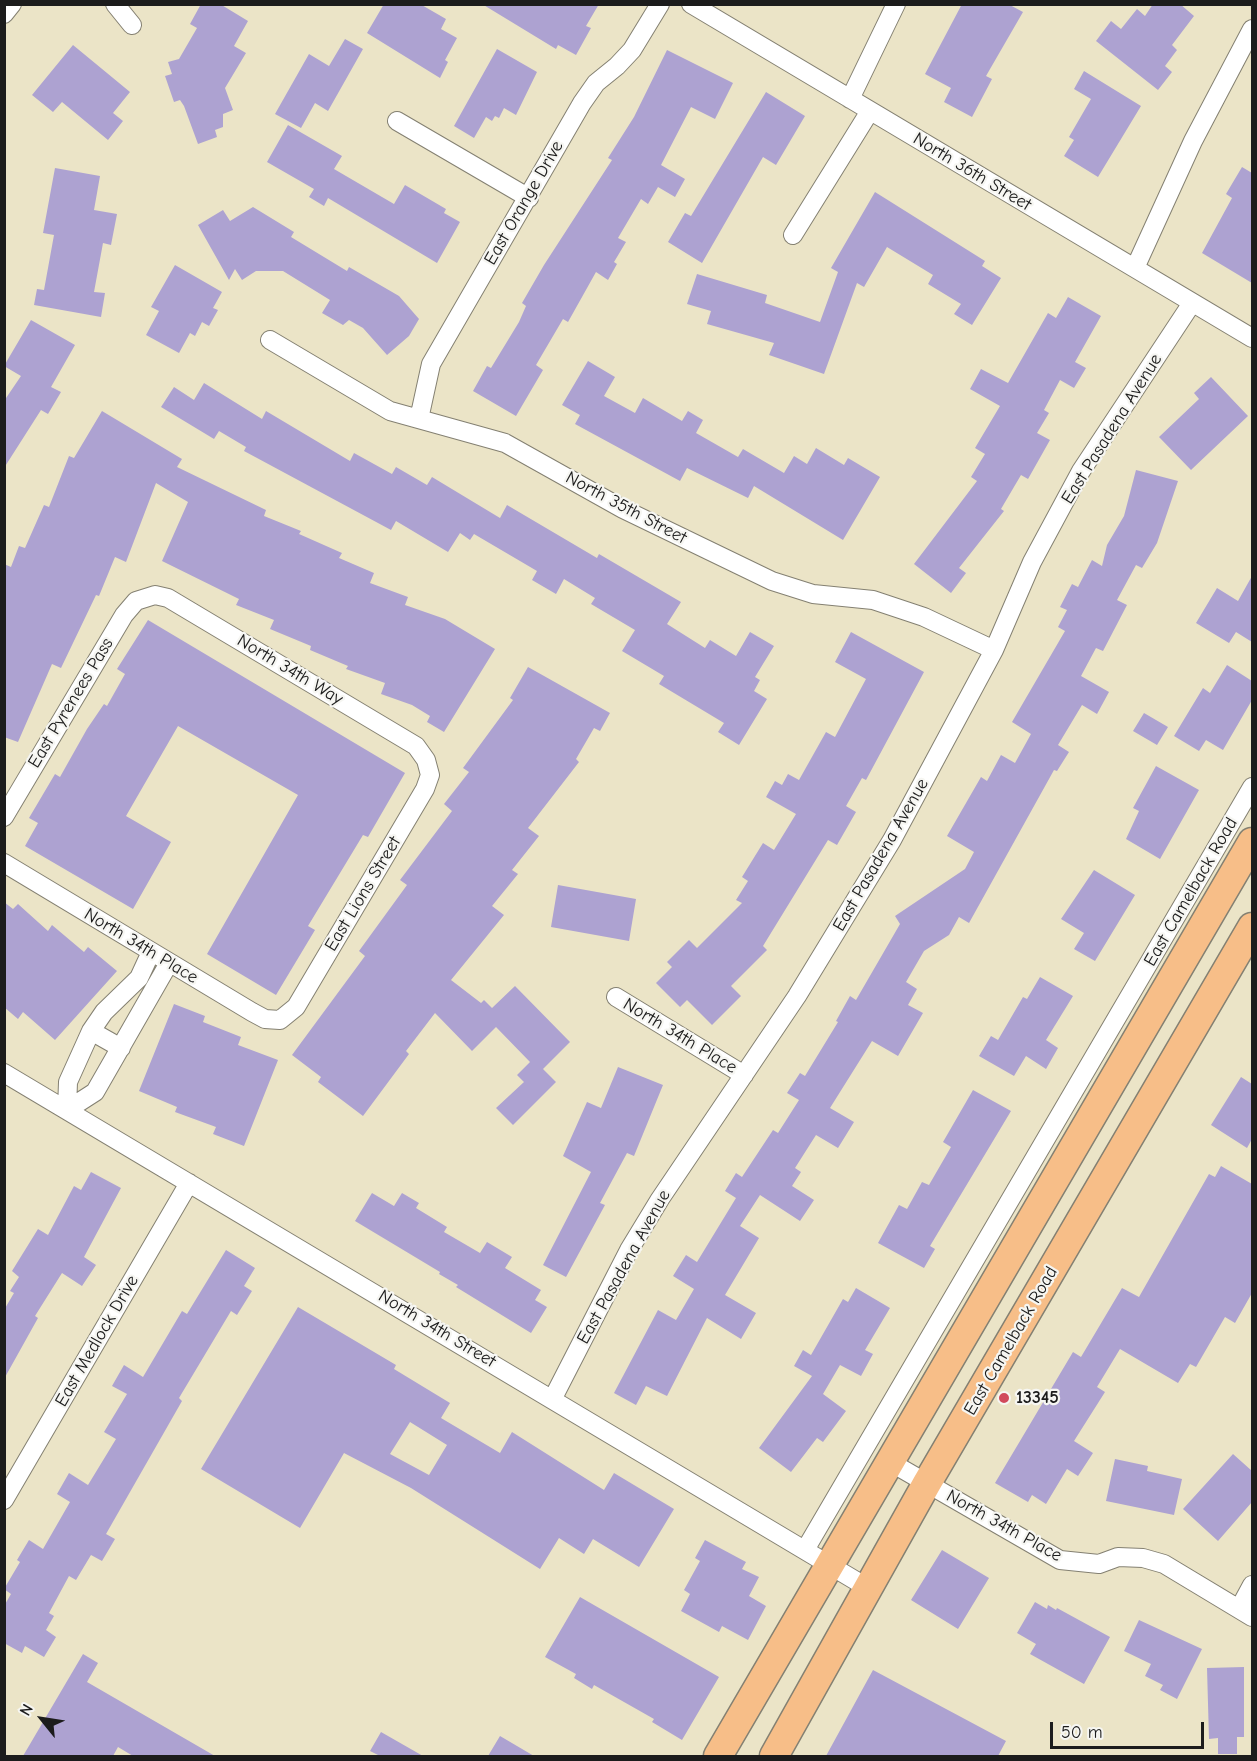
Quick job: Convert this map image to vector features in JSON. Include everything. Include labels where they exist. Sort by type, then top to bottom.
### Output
[{"type":"main road","name":"East Camelback Road","points":[[718,1756],[1252,842]]},
{"type":"main road","name":"East Camelback Road","points":[[774,1756],[927,1483],[1252,927]]},
{"type":"main road","points":[[1154,1011],[1192,1032]]},
{"type":"street","points":[[4,14],[12,4]]},
{"type":"street","points":[[115,4],[132,25]]},
{"type":"street","name":"East Orange Drive","points":[[419,419],[431,364],[582,103],[596,83],[618,66],[632,50],[660,4]]},
{"type":"street","name":"North 36th Street","points":[[691,4],[1252,338]]},
{"type":"street","points":[[850,99],[896,4]]},
{"type":"street","points":[[1135,268],[1193,141],[1252,29]]},
{"type":"street","points":[[793,235],[870,111]]},
{"type":"street","points":[[397,121],[529,198]]},
{"type":"street","name":"East Pasadena Avenue","points":[[553,1398],[629,1250],[696,1143],[797,996],[892,840],[994,650],[1032,562],[1081,471],[1192,303]]},
{"type":"street","name":"North 35th Street","points":[[270,339],[390,411],[505,442],[623,509],[772,581],[813,594],[873,600],[924,617],[994,650]]},
{"type":"street","name":"North 34th Way","points":[[146,596],[168,598],[261,651],[416,746],[426,760]]},
{"type":"street","name":"East Pyrenees Pass","points":[[4,817],[124,615],[136,601],[146,596]]},
{"type":"street","name":"East Lions Street","points":[[280,1020],[296,1007],[425,789],[430,775],[426,760]]},
{"type":"street","name":"East Camelback Road","points":[[805,1550],[1252,787]]},
{"type":"street","name":"North 34th Place","points":[[4,863],[252,1012],[266,1019],[280,1020]]},
{"type":"street","points":[[66,1110],[68,1082],[91,1031],[104,1012],[139,978],[151,952]]},
{"type":"street","points":[[66,1110],[95,1092],[169,963]]},
{"type":"street","name":"North 34th Place","points":[[616,997],[744,1074]]},
{"type":"street","points":[[1129,997],[1154,1011]]},
{"type":"street","points":[[91,1031],[121,1048]]},
{"type":"street","name":"North 34th Street","points":[[4,1073],[553,1398],[868,1588]]},
{"type":"street","name":"East Medlock Drive","points":[[4,1500],[189,1183]]},
{"type":"street","name":"North 34th Place","points":[[890,1462],[1060,1560],[1099,1564],[1118,1557],[1143,1558],[1164,1564],[1246,1613]]},
{"type":"street","points":[[1246,1613],[1252,1585]]},
{"type":"building","points":[[201,4],[220,4],[248,21],[234,46],[246,53],[225,88],[233,110],[223,114],[223,127],[215,130],[217,137],[198,144],[184,106],[180,100],[174,102],[165,76],[172,74],[168,62],[179,59],[197,28],[190,24]]},
{"type":"building","points":[[384,4],[420,4],[446,19],[441,29],[457,38],[445,60],[448,62],[440,78],[367,33]]},
{"type":"building","points":[[482,4],[599,4],[586,26],[591,28],[576,55],[558,45],[556,49]]},
{"type":"building","points":[[962,4],[1008,4],[1023,12],[986,76],[992,79],[972,117],[944,102],[951,88],[925,74]]},
{"type":"building","points":[[1153,4],[1180,4],[1194,16],[1172,45],[1177,50],[1165,66],[1172,72],[1158,90],[1096,41],[1111,21],[1121,29],[1137,9],[1145,16]]},
{"type":"building","points":[[345,39],[363,49],[328,111],[315,103],[301,128],[275,114],[309,54],[329,66]]},
{"type":"building","points":[[73,45],[130,92],[113,113],[123,121],[108,140],[62,102],[53,112],[32,95]]},
{"type":"building","points":[[497,49],[537,72],[516,115],[504,108],[499,118],[495,116],[492,121],[486,117],[474,138],[454,126]]},
{"type":"building","points":[[667,50],[733,83],[715,119],[691,107],[661,165],[685,179],[675,197],[658,187],[648,204],[641,199],[618,238],[626,242],[614,262],[617,264],[608,280],[596,272],[568,322],[563,319],[536,365],[543,370],[516,416],[473,391],[487,366],[491,368],[519,322],[526,306],[522,303],[544,265],[612,160],[608,158],[634,117]]},
{"type":"building","points":[[1084,71],[1141,106],[1098,177],[1064,156],[1074,140],[1069,137],[1091,99],[1074,89]]},
{"type":"building","points":[[766,92],[805,116],[776,165],[763,157],[702,263],[668,242],[685,213],[691,216]]},
{"type":"building","points":[[288,125],[342,156],[334,169],[394,204],[405,185],[446,209],[444,213],[460,222],[437,263],[328,198],[324,206],[309,197],[314,189],[267,162]]},
{"type":"building","points":[[1242,167],[1252,173],[1252,283],[1202,253],[1232,198],[1226,194]]},
{"type":"building","points":[[55,168],[100,176],[94,210],[117,214],[111,245],[103,243],[94,292],[105,293],[101,317],[34,305],[37,289],[44,290],[54,235],[43,233]]},
{"type":"building","points":[[875,192],[985,261],[982,266],[1001,278],[972,325],[954,314],[961,304],[928,284],[933,275],[887,247],[864,287],[857,283],[824,374],[769,355],[774,343],[707,324],[711,311],[687,304],[697,274],[767,295],[765,303],[820,322],[838,272],[831,268]]},
{"type":"building","points":[[253,207],[294,232],[291,237],[347,271],[349,267],[399,296],[419,319],[409,336],[387,355],[363,328],[349,320],[343,325],[322,313],[330,300],[283,271],[256,271],[242,280],[235,269],[229,280],[198,225],[223,210],[230,221]]},
{"type":"building","points":[[175,265],[222,292],[213,308],[218,310],[209,326],[202,322],[195,336],[190,333],[179,353],[146,335],[159,311],[151,307]]},
{"type":"building","points":[[1068,297],[1101,316],[1075,362],[1086,368],[1074,388],[1060,380],[1044,410],[1049,413],[1037,433],[1050,440],[1028,479],[1021,475],[1001,509],[1004,511],[959,568],[966,573],[951,593],[914,564],[977,481],[971,477],[985,454],[975,448],[1000,406],[970,389],[981,369],[1008,383],[1048,313],[1056,318]]},
{"type":"building","points":[[31,320],[75,345],[51,387],[61,392],[48,414],[41,410],[4,468],[4,401],[21,376],[4,366]]},
{"type":"building","points":[[588,361],[615,377],[604,396],[635,413],[643,398],[682,421],[688,411],[703,420],[696,433],[738,457],[743,449],[784,473],[794,456],[807,464],[816,448],[844,465],[848,458],[880,477],[843,540],[754,486],[748,498],[687,468],[680,481],[575,424],[580,415],[562,405]]},
{"type":"building","points":[[1211,377],[1248,416],[1191,470],[1159,437],[1199,399],[1194,393]]},
{"type":"building","points":[[204,383],[262,419],[266,411],[350,461],[354,453],[392,474],[396,467],[427,485],[432,477],[500,518],[507,505],[597,558],[599,554],[681,602],[667,624],[705,648],[710,640],[736,656],[750,632],[774,646],[755,677],[760,680],[754,691],[767,699],[739,745],[718,732],[724,723],[659,684],[664,676],[622,651],[635,630],[591,604],[595,598],[564,579],[556,594],[532,580],[537,571],[474,534],[470,540],[460,533],[448,552],[396,521],[391,530],[244,451],[246,447],[219,431],[214,439],[161,407],[174,387],[194,400]]},
{"type":"building","points":[[102,411],[182,459],[177,467],[266,510],[264,516],[301,531],[299,534],[342,553],[339,558],[374,573],[370,583],[408,597],[405,605],[445,619],[495,649],[444,732],[427,722],[430,716],[412,705],[381,694],[385,683],[346,669],[348,666],[310,650],[311,646],[270,629],[274,620],[236,605],[239,599],[162,561],[188,502],[156,483],[126,562],[115,557],[99,596],[96,595],[61,668],[52,664],[18,742],[4,737],[4,564],[11,567],[19,546],[25,548],[44,505],[49,507],[69,456],[74,458]]},
{"type":"building","points":[[1136,470],[1178,481],[1157,543],[1142,568],[1136,565],[1117,600],[1127,605],[1103,651],[1096,648],[1081,676],[1109,692],[1097,714],[1082,705],[1058,745],[1069,752],[1057,771],[1054,770],[969,923],[959,917],[949,935],[924,951],[906,982],[917,989],[908,1005],[923,1013],[898,1056],[872,1041],[830,1108],[854,1122],[838,1148],[816,1135],[795,1168],[801,1172],[792,1186],[814,1200],[800,1221],[760,1195],[740,1226],[759,1238],[725,1295],[756,1313],[741,1339],[707,1318],[667,1396],[646,1386],[636,1405],[614,1393],[658,1310],[676,1320],[694,1289],[673,1276],[686,1255],[697,1262],[736,1198],[725,1191],[736,1173],[742,1177],[773,1130],[778,1133],[799,1100],[787,1093],[800,1073],[805,1076],[838,1022],[836,1021],[850,996],[856,1000],[900,924],[895,916],[965,869],[974,852],[947,836],[981,777],[987,781],[1001,755],[1015,763],[1031,734],[1012,722],[1065,631],[1058,627],[1067,610],[1060,607],[1072,584],[1078,587],[1092,560],[1102,566],[1107,545],[1124,516]]},
{"type":"building","points":[[1252,576],[1252,642],[1236,632],[1229,643],[1196,623],[1217,588],[1238,601]]},
{"type":"building","points":[[148,620],[405,773],[368,837],[363,835],[308,926],[315,930],[276,995],[207,954],[298,795],[178,726],[126,816],[171,842],[133,909],[25,846],[38,823],[29,818],[55,774],[60,777],[87,729],[104,704],[107,706],[125,674],[117,669]]},
{"type":"building","points":[[851,632],[924,672],[866,780],[862,778],[846,806],[856,812],[837,845],[828,840],[763,946],[767,950],[731,986],[741,996],[712,1025],[687,1000],[680,1007],[656,983],[672,967],[667,962],[689,940],[697,948],[742,903],[736,900],[748,881],[742,877],[763,843],[774,850],[796,814],[766,797],[775,781],[782,785],[788,774],[799,780],[826,732],[835,737],[866,679],[835,662]]},
{"type":"building","points":[[1227,665],[1252,681],[1252,700],[1223,750],[1206,740],[1199,751],[1174,736],[1203,688],[1210,693]]},
{"type":"building","points":[[528,667],[610,713],[600,731],[594,728],[576,759],[579,762],[528,828],[539,836],[512,870],[518,874],[492,906],[504,915],[451,980],[481,1003],[484,1000],[492,1008],[515,986],[570,1042],[543,1069],[556,1082],[513,1125],[496,1108],[524,1082],[517,1075],[530,1062],[496,1027],[472,1051],[435,1013],[406,1051],[409,1054],[363,1116],[318,1082],[321,1077],[292,1055],[365,956],[359,951],[407,885],[400,880],[452,811],[444,804],[469,772],[463,768],[513,700],[510,698]]},
{"type":"building","points":[[1144,713],[1168,727],[1157,745],[1133,731]]},
{"type":"building","points":[[1156,766],[1199,790],[1160,859],[1126,839],[1139,811],[1133,808]]},
{"type":"building","points":[[1094,870],[1135,895],[1095,961],[1074,949],[1084,933],[1061,919]]},
{"type":"building","points":[[558,885],[636,899],[629,941],[551,927]]},
{"type":"building","points":[[4,902],[13,909],[18,904],[48,931],[52,925],[84,952],[88,947],[117,971],[55,1040],[23,1012],[18,1019],[4,1007]]},
{"type":"building","points":[[1040,977],[1073,996],[1046,1040],[1058,1048],[1046,1069],[1026,1056],[1014,1076],[979,1056],[991,1036],[998,1040],[1023,997],[1027,999]]},
{"type":"building","points":[[174,1004],[205,1016],[203,1022],[241,1037],[238,1045],[278,1060],[244,1146],[213,1134],[216,1127],[175,1112],[177,1107],[139,1091]]},
{"type":"building","points":[[618,1067],[663,1085],[634,1156],[627,1153],[600,1203],[605,1205],[566,1277],[543,1265],[591,1172],[563,1156],[587,1102],[601,1108]]},
{"type":"building","points":[[1241,1077],[1252,1084],[1252,1139],[1247,1148],[1211,1125]]},
{"type":"building","points":[[973,1090],[1011,1111],[930,1246],[935,1249],[924,1268],[878,1243],[899,1205],[907,1209],[922,1182],[929,1185],[951,1147],[943,1142]]},
{"type":"building","points":[[1221,1166],[1252,1184],[1252,1293],[1235,1323],[1225,1317],[1196,1367],[1190,1364],[1178,1383],[1120,1349],[1097,1387],[1105,1392],[1074,1441],[1093,1453],[1078,1476],[1067,1469],[1046,1504],[1032,1495],[1028,1502],[995,1483],[1073,1352],[1081,1357],[1122,1288],[1139,1297],[1209,1174],[1215,1177]]},
{"type":"building","points":[[91,1172],[121,1188],[84,1257],[96,1265],[82,1286],[62,1273],[35,1316],[38,1318],[4,1379],[4,1310],[14,1293],[10,1291],[19,1277],[12,1271],[38,1229],[48,1235],[74,1186],[81,1190]]},
{"type":"building","points":[[372,1193],[394,1206],[402,1193],[419,1203],[416,1208],[447,1227],[444,1232],[480,1253],[487,1242],[512,1257],[505,1268],[541,1290],[535,1300],[547,1307],[531,1333],[456,1287],[458,1285],[439,1274],[440,1272],[355,1221]]},
{"type":"building","points":[[226,1250],[255,1268],[244,1286],[252,1291],[237,1315],[231,1311],[179,1398],[182,1401],[106,1534],[115,1539],[102,1561],[91,1555],[76,1580],[69,1576],[49,1613],[54,1616],[46,1630],[56,1637],[44,1657],[25,1646],[22,1653],[4,1643],[4,1606],[11,1594],[4,1589],[20,1562],[17,1560],[29,1540],[43,1549],[70,1502],[57,1494],[69,1473],[88,1485],[116,1439],[104,1432],[127,1394],[112,1386],[124,1365],[143,1377],[182,1311],[187,1314]]},
{"type":"building","points":[[856,1288],[890,1308],[865,1350],[873,1354],[861,1376],[840,1365],[823,1394],[846,1411],[823,1442],[817,1438],[791,1472],[759,1448],[812,1376],[794,1366],[803,1350],[811,1355],[843,1299],[848,1302]]},
{"type":"building","points":[[298,1307],[396,1365],[394,1369],[450,1403],[441,1418],[500,1453],[512,1432],[604,1490],[614,1473],[674,1509],[639,1567],[593,1539],[584,1554],[559,1538],[540,1569],[411,1488],[344,1453],[300,1528],[201,1469]],"holes":[[[410,1422],[447,1445],[429,1475],[390,1454]]]},
{"type":"building","points":[[1233,1454],[1252,1471],[1252,1502],[1218,1541],[1183,1509]]},
{"type":"building","points":[[1115,1459],[1148,1466],[1147,1471],[1182,1479],[1174,1515],[1106,1501]]},
{"type":"building","points":[[705,1540],[746,1562],[742,1569],[759,1577],[749,1596],[766,1606],[748,1640],[722,1626],[719,1632],[681,1611],[690,1594],[684,1590],[700,1561],[695,1558]]},
{"type":"building","points":[[942,1550],[989,1578],[958,1629],[911,1600]]},
{"type":"building","points":[[580,1597],[719,1677],[682,1740],[652,1722],[654,1719],[594,1685],[592,1689],[574,1678],[576,1674],[545,1657]]},
{"type":"building","points":[[1035,1602],[1047,1609],[1048,1605],[1056,1610],[1057,1608],[1110,1637],[1084,1684],[1030,1654],[1036,1644],[1017,1633]]},
{"type":"building","points":[[1139,1620],[1202,1649],[1177,1699],[1160,1690],[1163,1685],[1145,1676],[1151,1664],[1124,1651]]},
{"type":"building","points":[[83,1654],[98,1663],[87,1682],[215,1756],[133,1756],[118,1747],[113,1756],[23,1756]]},
{"type":"building","points":[[1244,1667],[1244,1737],[1237,1737],[1237,1754],[1218,1754],[1218,1738],[1209,1739],[1207,1668]]},
{"type":"building","points":[[873,1670],[1006,1741],[998,1756],[826,1756]]},
{"type":"building","points":[[381,1732],[423,1756],[380,1756],[370,1751]]},
{"type":"building","points":[[500,1736],[534,1756],[488,1756]]},
{"type":"place","name":"13345","points":[[1004,1398]]}]
